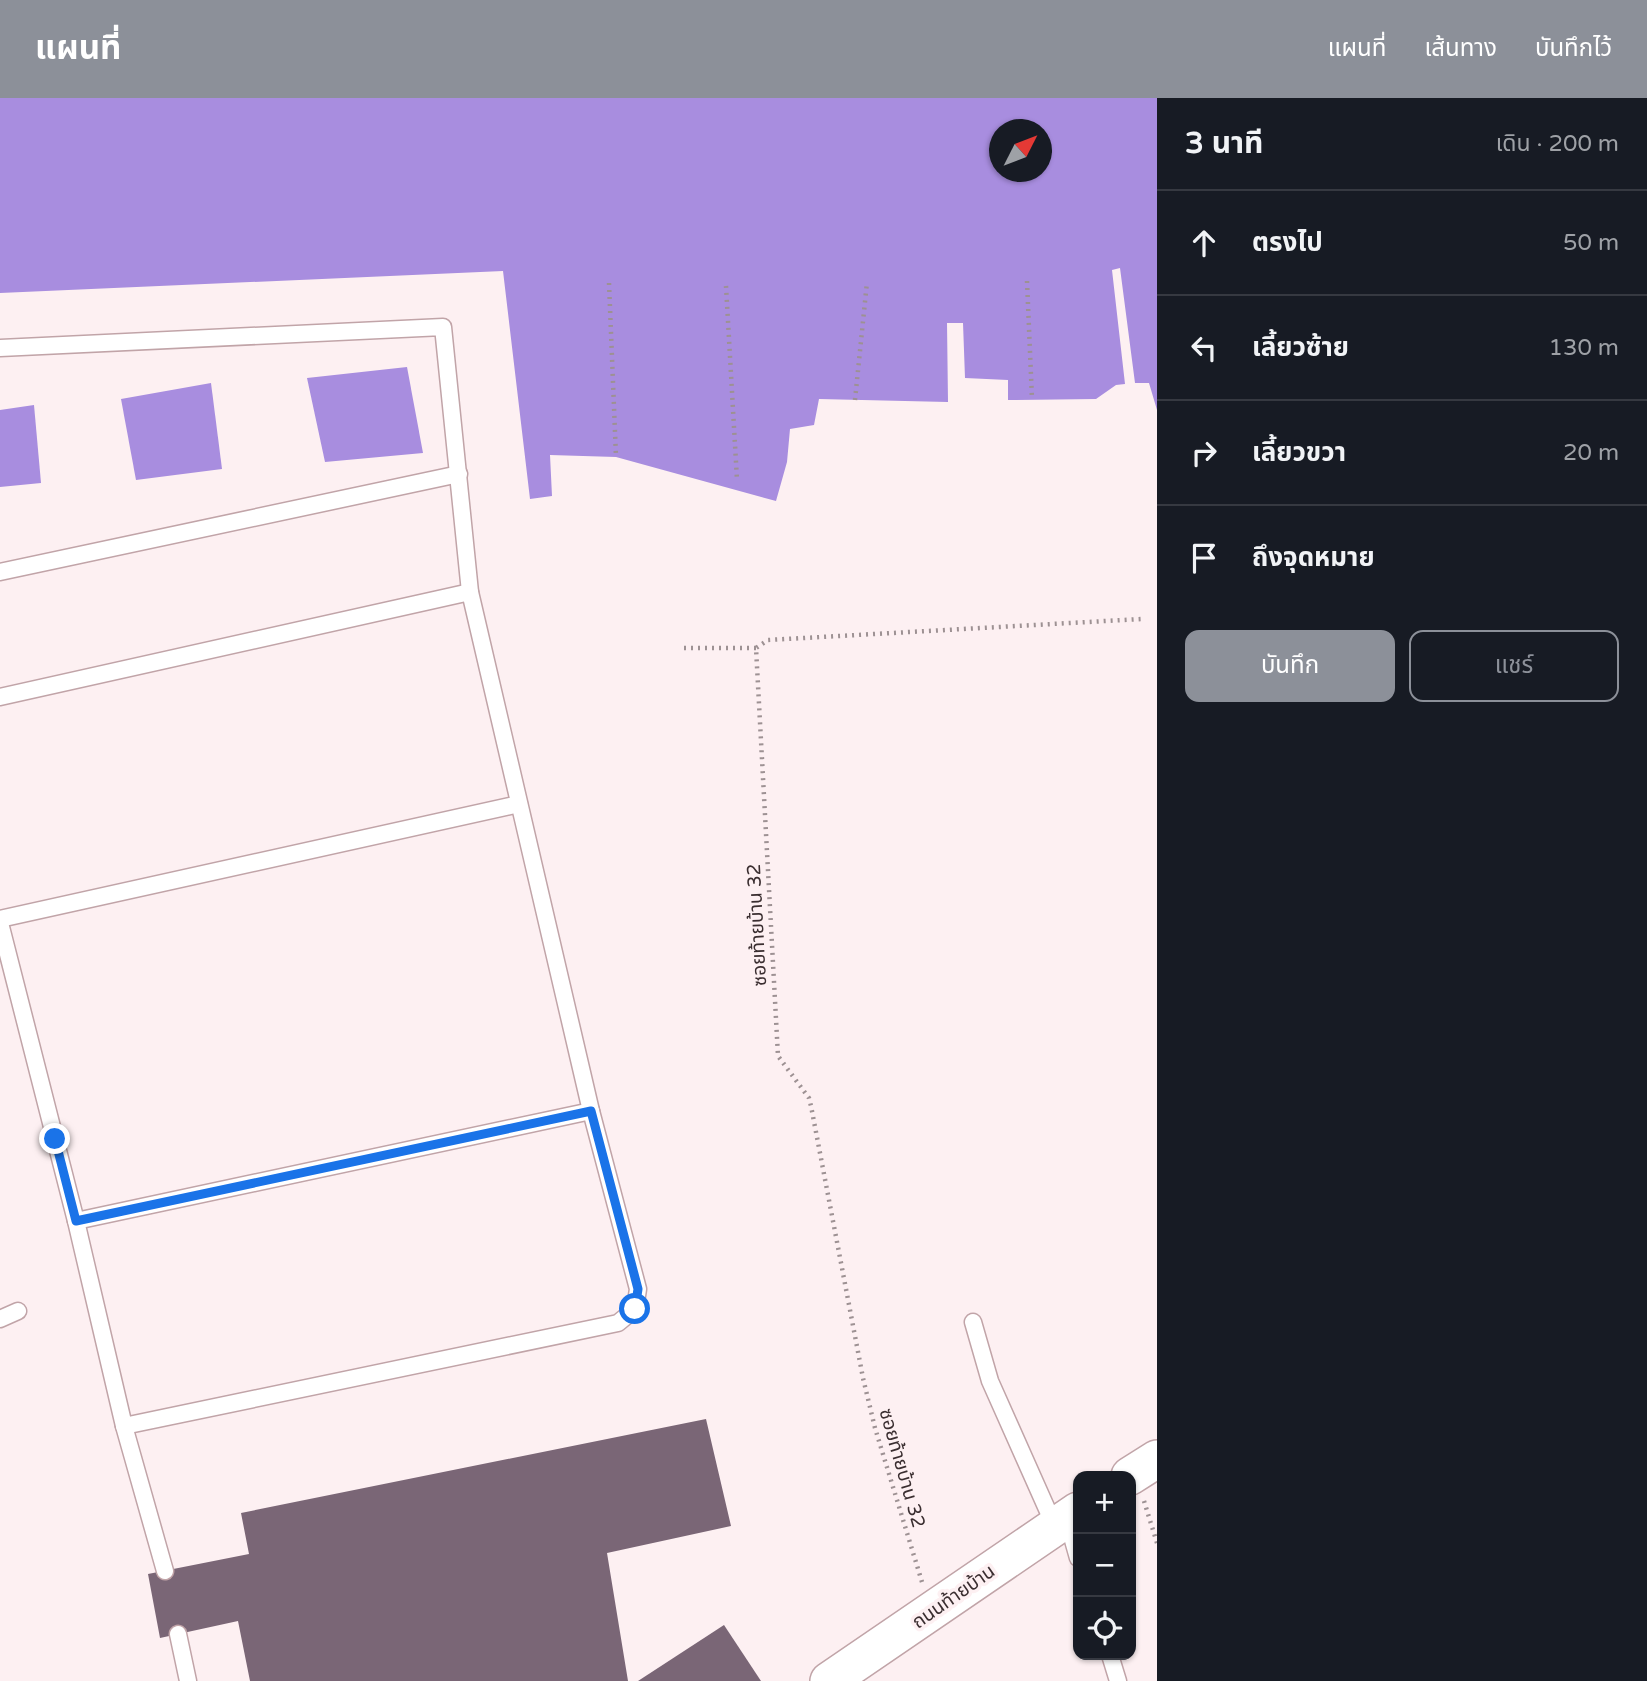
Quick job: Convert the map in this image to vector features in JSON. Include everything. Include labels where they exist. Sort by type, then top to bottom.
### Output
[{"type":"street","name":"ถนนท้ายบ้าน","points":[[829,1681],[1067,1519]]},
{"type":"lane","points":[[0,348],[443,327],[470,592],[591,1111],[638,1289],[635,1309],[618,1323],[124,1426]]},
{"type":"lane","points":[[0,572],[459,474]]},
{"type":"lane","points":[[0,697],[470,592]]},
{"type":"lane","points":[[165,1571],[124,1426],[76,1221],[0,921],[519,804]]},
{"type":"lane","points":[[76,1221],[591,1111]]},
{"type":"lane","points":[[0,1319],[18,1311]]},
{"type":"lane","points":[[973,1322],[990,1381],[1067,1519],[1073,1540]]},
{"type":"lane","points":[[178,1634],[188,1681]]},
{"type":"lane","points":[[1112,1660],[1118,1681]]},
{"type":"path","points":[[1027,281],[1032,399]]},
{"type":"path","points":[[855,400],[867,282]]},
{"type":"path","points":[[609,283],[616,457]]},
{"type":"path","points":[[726,286],[737,480]]},
{"type":"path","points":[[684,648],[756,648],[768,640],[1141,619]]},
{"type":"path","name":"ซอยท้ายบ้าน 32","points":[[756,648],[778,1056],[809,1098],[863,1378],[875,1428],[917,1565]]},
{"type":"path","points":[[1141,1469],[1157,1543]]},
{"type":"shaded area","points":[[0,98],[1157,98],[1157,410],[1149,383],[1135,383],[1120,268],[1112,270],[1125,384],[1116,385],[1096,399],[1008,400],[1008,380],[965,378],[963,323],[947,323],[948,402],[819,399],[814,425],[790,429],[787,462],[776,501],[616,457],[550,455],[552,496],[530,499],[503,271],[0,293]]},
{"type":"shaded area","points":[[407,367],[423,453],[325,462],[307,378]]},
{"type":"shaded area","points":[[211,383],[222,469],[136,480],[121,399]]},
{"type":"shaded area","points":[[34,405],[41,483],[0,487],[0,410]]},
{"type":"building","points":[[706,1419],[731,1526],[607,1553],[628,1681],[250,1681],[238,1621],[160,1638],[148,1574],[249,1554],[241,1513]]},
{"type":"building","points":[[724,1625],[761,1681],[638,1681]]},
{"type":"route","points":[[55,1139],[76,1221],[591,1111],[638,1289],[635,1309]]}]
